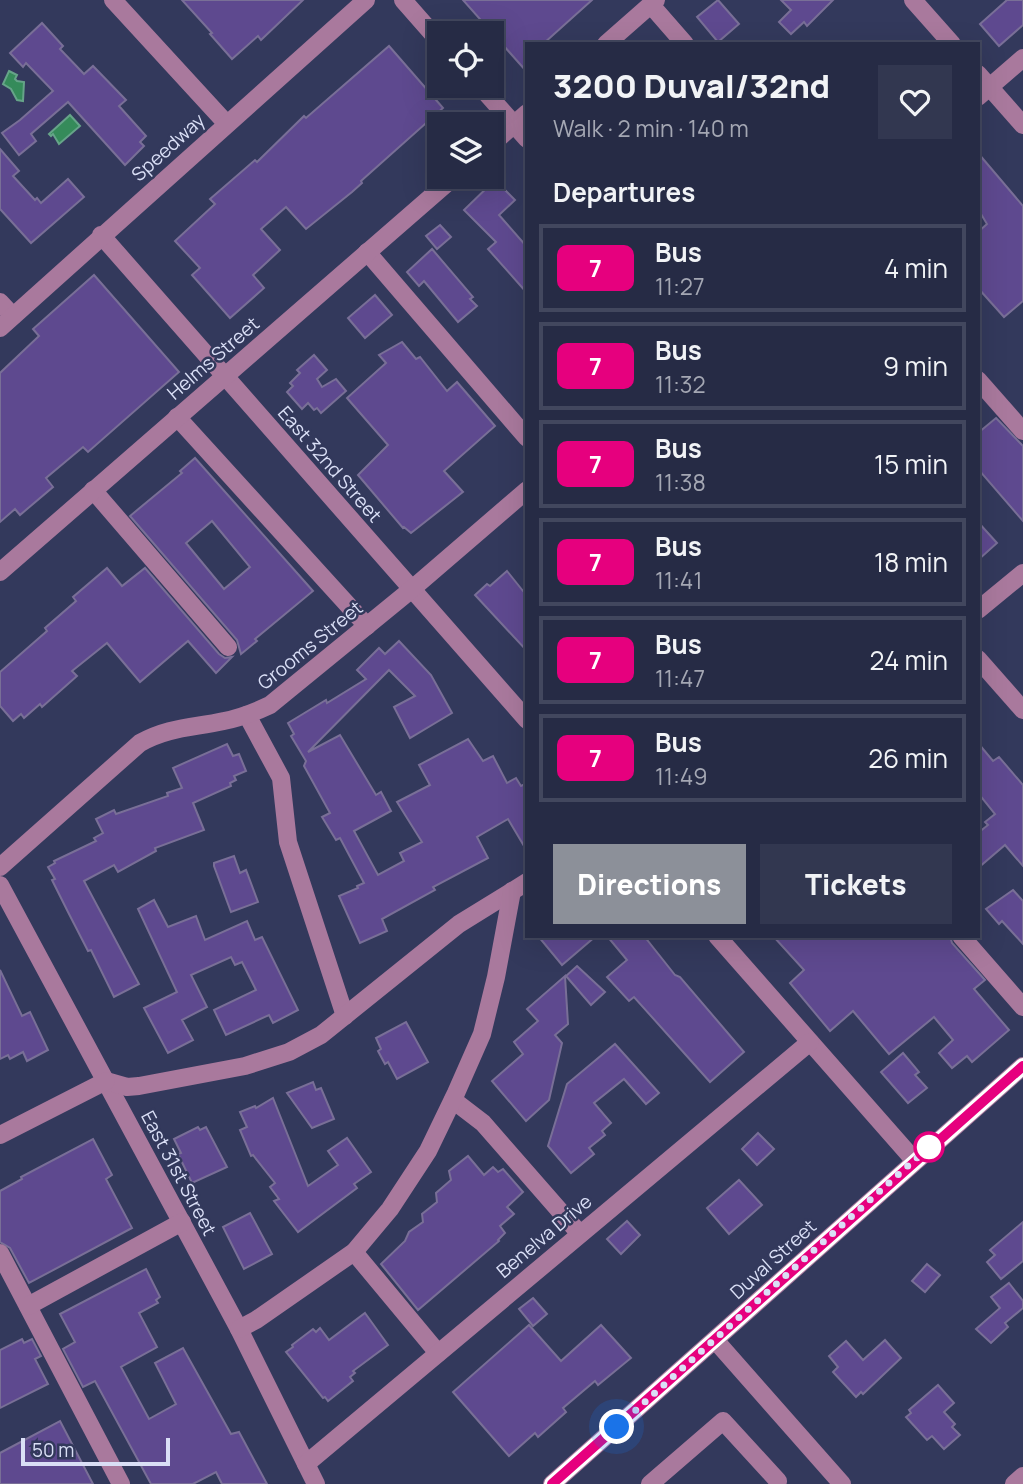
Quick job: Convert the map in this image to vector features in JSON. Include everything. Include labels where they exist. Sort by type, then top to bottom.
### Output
[{"type":"street","points":[[113,0],[226,124]]},
{"type":"street","name":"Speedway","points":[[7,322],[366,0]]},
{"type":"street","points":[[403,0],[427,27]]},
{"type":"street","points":[[913,0],[949,42]]},
{"type":"street","points":[[608,42],[654,2],[684,42]]},
{"type":"street","points":[[1023,58],[982,86],[1023,125]]},
{"type":"street","points":[[495,98],[520,119],[504,133]]},
{"type":"street","name":"Helms Street","points":[[0,572],[440,189]]},
{"type":"street","name":"East 32nd Street","points":[[101,235],[525,718]]},
{"type":"street","points":[[367,252],[525,436]]},
{"type":"street","points":[[0,302],[7,322]]},
{"type":"street","points":[[981,387],[1023,431]]},
{"type":"street","points":[[177,417],[368,626]]},
{"type":"street","points":[[93,490],[228,647]]},
{"type":"street","name":"Grooms Street","points":[[0,867],[140,743],[159,733],[247,716],[270,705],[368,626],[525,492]]},
{"type":"street","points":[[980,608],[1023,573]]},
{"type":"street","points":[[980,661],[1023,710]]},
{"type":"street","points":[[247,716],[281,778],[288,842],[345,1016]]},
{"type":"street","name":"East 31st Street","points":[[0,885],[239,1329],[316,1484]]},
{"type":"street","points":[[0,1135],[106,1081],[127,1087],[268,1061],[321,1035],[458,924],[520,886]]},
{"type":"street","points":[[239,1329],[354,1252],[390,1209],[421,1162],[453,1100],[482,1034],[520,886]]},
{"type":"street","points":[[719,938],[914,1160]]},
{"type":"street","points":[[963,938],[1023,1007]]},
{"type":"street","name":"Benelva Drive","points":[[306,1464],[810,1042]]},
{"type":"street","name":"Duval Street","points":[[552,1484],[1023,1066]]},
{"type":"street","points":[[453,1100],[483,1123],[580,1234]]},
{"type":"street","points":[[28,1306],[182,1222]]},
{"type":"street","points":[[354,1252],[438,1353]]},
{"type":"street","points":[[0,1253],[121,1484]]},
{"type":"street","points":[[715,1340],[842,1484]]},
{"type":"street","points":[[650,1484],[723,1421],[777,1483]]},
{"type":"street","points":[[1014,1484],[1023,1476]]},
{"type":"shaded area","points":[[9,71],[17,75],[17,81],[24,82],[23,101],[17,100],[11,89],[3,84]]},
{"type":"shaded area","points":[[70,115],[80,126],[59,144],[53,134],[49,134]]},
{"type":"building","points":[[182,0],[303,0],[261,40],[258,36],[232,59]]},
{"type":"building","points":[[463,0],[592,0],[545,42],[525,42],[525,70],[504,46],[504,21],[482,21]]},
{"type":"building","points":[[718,0],[739,24],[718,42],[697,17]]},
{"type":"building","points":[[781,0],[833,0],[807,26],[804,22],[791,34],[779,22],[791,10]]},
{"type":"building","points":[[1007,0],[1023,0],[1023,25],[999,46],[980,24]]},
{"type":"building","points":[[42,23],[63,46],[60,49],[84,74],[93,66],[126,100],[119,106],[146,136],[140,142],[144,146],[125,165],[68,102],[31,134],[36,141],[19,155],[2,133],[53,91],[26,63],[23,67],[10,53]]},
{"type":"building","points":[[389,46],[427,90],[427,98],[434,98],[443,108],[439,112],[427,112],[427,122],[352,192],[306,229],[286,207],[261,229],[280,250],[253,275],[264,288],[230,318],[192,275],[200,268],[175,241],[215,204],[210,199],[255,160],[257,162],[304,116],[306,118]]},
{"type":"building","points":[[0,149],[19,171],[13,176],[35,200],[37,198],[41,203],[68,179],[84,197],[31,243],[0,209]]},
{"type":"building","points":[[980,155],[1023,206],[1023,301],[1004,317],[980,290],[980,230],[987,224],[980,212]]},
{"type":"building","points":[[486,189],[504,189],[515,200],[499,215],[525,245],[525,291],[488,249],[496,242],[464,210]]},
{"type":"building","points":[[440,225],[451,237],[437,249],[426,236]]},
{"type":"building","points":[[432,249],[473,297],[470,299],[477,306],[458,322],[424,281],[419,286],[407,272]]},
{"type":"building","points":[[94,275],[179,372],[88,452],[83,447],[46,478],[53,487],[20,515],[15,509],[0,522],[0,373],[39,336],[33,329]]},
{"type":"building","points":[[375,295],[392,315],[365,338],[348,318]]},
{"type":"building","points":[[402,342],[416,359],[420,357],[447,391],[457,382],[495,426],[444,471],[463,492],[411,533],[403,528],[358,475],[388,445],[347,398],[386,363],[379,355]]},
{"type":"building","points":[[314,355],[327,370],[317,379],[322,387],[336,379],[346,391],[321,413],[308,403],[302,409],[287,392],[293,386],[290,383],[300,373],[297,370]]},
{"type":"building","points":[[996,418],[1023,446],[1023,521],[980,471],[980,431]]},
{"type":"building","points":[[195,458],[313,591],[241,654],[237,640],[130,516],[182,473],[180,471]],"holes":[[[212,521],[250,567],[224,589],[186,543]]]},
{"type":"building","points":[[980,524],[997,543],[980,558]]},
{"type":"building","points":[[107,568],[122,586],[145,568],[219,654],[225,658],[232,657],[216,673],[188,641],[140,682],[107,643],[72,671],[77,676],[42,707],[40,704],[24,718],[21,714],[13,721],[0,706],[0,672],[47,631],[45,628],[76,601],[73,597]]},
{"type":"building","points":[[507,571],[525,594],[525,649],[475,595],[487,584],[490,586]]},
{"type":"building","points":[[399,641],[431,675],[452,713],[410,738],[394,707],[415,696],[389,670],[308,752],[340,735],[376,795],[381,792],[391,811],[354,831],[378,875],[404,861],[400,853],[422,842],[397,802],[430,785],[419,765],[468,739],[483,761],[493,756],[507,783],[516,778],[521,786],[525,784],[525,848],[508,819],[477,837],[488,858],[433,887],[435,890],[382,919],[387,931],[360,943],[339,896],[364,883],[340,838],[336,840],[322,817],[330,813],[304,766],[306,761],[291,736],[294,734],[288,723],[366,679],[357,670],[379,648],[385,654]]},
{"type":"building","points":[[227,744],[233,756],[239,754],[246,771],[234,776],[236,780],[230,783],[231,786],[193,803],[204,830],[155,848],[156,851],[118,872],[114,865],[84,881],[139,984],[114,997],[91,950],[88,951],[68,912],[48,867],[55,863],[54,861],[96,841],[94,838],[103,833],[96,819],[114,810],[116,814],[168,796],[167,793],[182,788],[173,768]]},
{"type":"building","points":[[980,745],[993,761],[999,757],[1023,785],[1023,866],[1005,845],[980,866],[980,831],[988,825],[985,822],[995,814],[980,795]]},
{"type":"building","points":[[234,856],[240,873],[246,870],[258,902],[231,912],[214,863]]},
{"type":"building","points":[[1013,890],[1023,901],[1023,944],[1002,921],[999,924],[986,909]]},
{"type":"building","points":[[154,900],[168,927],[196,916],[205,940],[247,921],[255,940],[262,937],[298,1010],[273,1023],[269,1015],[226,1035],[214,1010],[256,990],[242,962],[235,965],[231,957],[191,975],[207,1007],[182,1020],[193,1040],[168,1053],[144,1008],[177,992],[138,909]]},
{"type":"building","points":[[540,938],[594,938],[562,965]]},
{"type":"building","points":[[609,938],[646,938],[744,1052],[710,1082],[634,997],[629,1001],[607,977],[627,960]]},
{"type":"building","points":[[775,938],[951,938],[985,980],[974,989],[1009,1030],[972,1062],[967,1056],[952,1068],[939,1053],[953,1040],[934,1017],[889,1054],[853,1011],[830,1031],[790,983],[804,970]]},
{"type":"building","points":[[577,966],[605,992],[591,1005],[566,976]]},
{"type":"building","points":[[0,970],[22,1016],[30,1012],[48,1050],[27,1061],[23,1052],[10,1059],[8,1055],[0,1059]]},
{"type":"building","points":[[565,976],[568,1024],[555,1035],[562,1043],[549,1100],[526,1121],[492,1081],[523,1054],[514,1042],[538,1021],[527,1009]]},
{"type":"building","points":[[406,1022],[428,1062],[397,1079],[378,1051],[381,1049],[376,1038]]},
{"type":"building","points":[[615,1044],[659,1093],[646,1104],[624,1079],[594,1103],[611,1123],[602,1131],[605,1135],[589,1148],[594,1154],[571,1173],[548,1146],[567,1084]]},
{"type":"building","points":[[903,1053],[919,1072],[915,1075],[927,1088],[908,1103],[881,1072]]},
{"type":"building","points":[[313,1082],[316,1090],[321,1088],[334,1119],[312,1128],[287,1093]]},
{"type":"building","points":[[273,1098],[308,1186],[338,1165],[328,1151],[347,1138],[371,1172],[354,1184],[357,1188],[298,1232],[274,1201],[279,1199],[270,1187],[275,1183],[253,1155],[251,1156],[240,1130],[247,1127],[240,1112],[255,1106],[256,1108]]},
{"type":"building","points":[[198,1127],[200,1130],[206,1127],[227,1167],[192,1183],[174,1139]]},
{"type":"building","points":[[758,1133],[774,1149],[757,1165],[742,1149]]},
{"type":"building","points":[[93,1139],[112,1175],[106,1179],[132,1228],[29,1283],[10,1248],[0,1242],[0,1191]]},
{"type":"building","points":[[468,1156],[484,1175],[493,1167],[498,1172],[503,1169],[523,1192],[507,1207],[514,1214],[500,1226],[505,1233],[499,1241],[418,1310],[381,1264],[405,1241],[409,1232],[423,1222],[422,1214],[437,1202],[436,1193],[451,1180],[449,1171]]},
{"type":"building","points":[[739,1180],[762,1205],[729,1234],[707,1208]]},
{"type":"building","points":[[250,1213],[272,1254],[244,1269],[223,1227]]},
{"type":"building","points":[[627,1221],[640,1235],[621,1254],[607,1239]]},
{"type":"building","points":[[1023,1222],[1023,1261],[1001,1279],[987,1262],[995,1255],[990,1250]]},
{"type":"building","points":[[927,1264],[940,1275],[925,1292],[912,1281]]},
{"type":"building","points":[[146,1269],[160,1297],[156,1300],[158,1303],[139,1313],[157,1347],[121,1367],[149,1419],[176,1404],[155,1363],[183,1348],[231,1434],[239,1432],[267,1484],[222,1484],[216,1472],[193,1484],[151,1484],[95,1381],[83,1387],[63,1349],[75,1342],[60,1314]]},
{"type":"building","points":[[1009,1283],[1023,1301],[1023,1308],[1005,1323],[1008,1327],[991,1343],[976,1329],[1000,1308],[991,1297]]},
{"type":"building","points":[[533,1298],[547,1314],[533,1326],[519,1309]]},
{"type":"building","points":[[365,1313],[388,1345],[353,1371],[355,1373],[350,1377],[353,1381],[328,1401],[286,1352],[313,1329],[316,1332],[320,1328],[329,1340]]},
{"type":"building","points":[[529,1325],[561,1361],[601,1325],[631,1358],[598,1385],[595,1381],[563,1408],[566,1412],[538,1437],[535,1433],[509,1456],[453,1392]]},
{"type":"building","points":[[22,1339],[24,1343],[32,1339],[41,1356],[35,1359],[48,1384],[0,1408],[0,1350]]},
{"type":"building","points":[[885,1340],[901,1358],[863,1394],[861,1392],[856,1397],[833,1372],[838,1367],[829,1356],[846,1341],[863,1360]]},
{"type":"building","points":[[938,1385],[954,1403],[944,1412],[955,1424],[952,1427],[960,1435],[944,1449],[932,1436],[927,1440],[906,1417],[911,1413],[909,1410]]},
{"type":"building","points":[[60,1421],[93,1484],[0,1484],[0,1453]]},
{"type":"bus line","name":"7","points":[[552,1484],[1023,1066]]},
{"type":"route","points":[[617,1427],[929,1147]]}]
